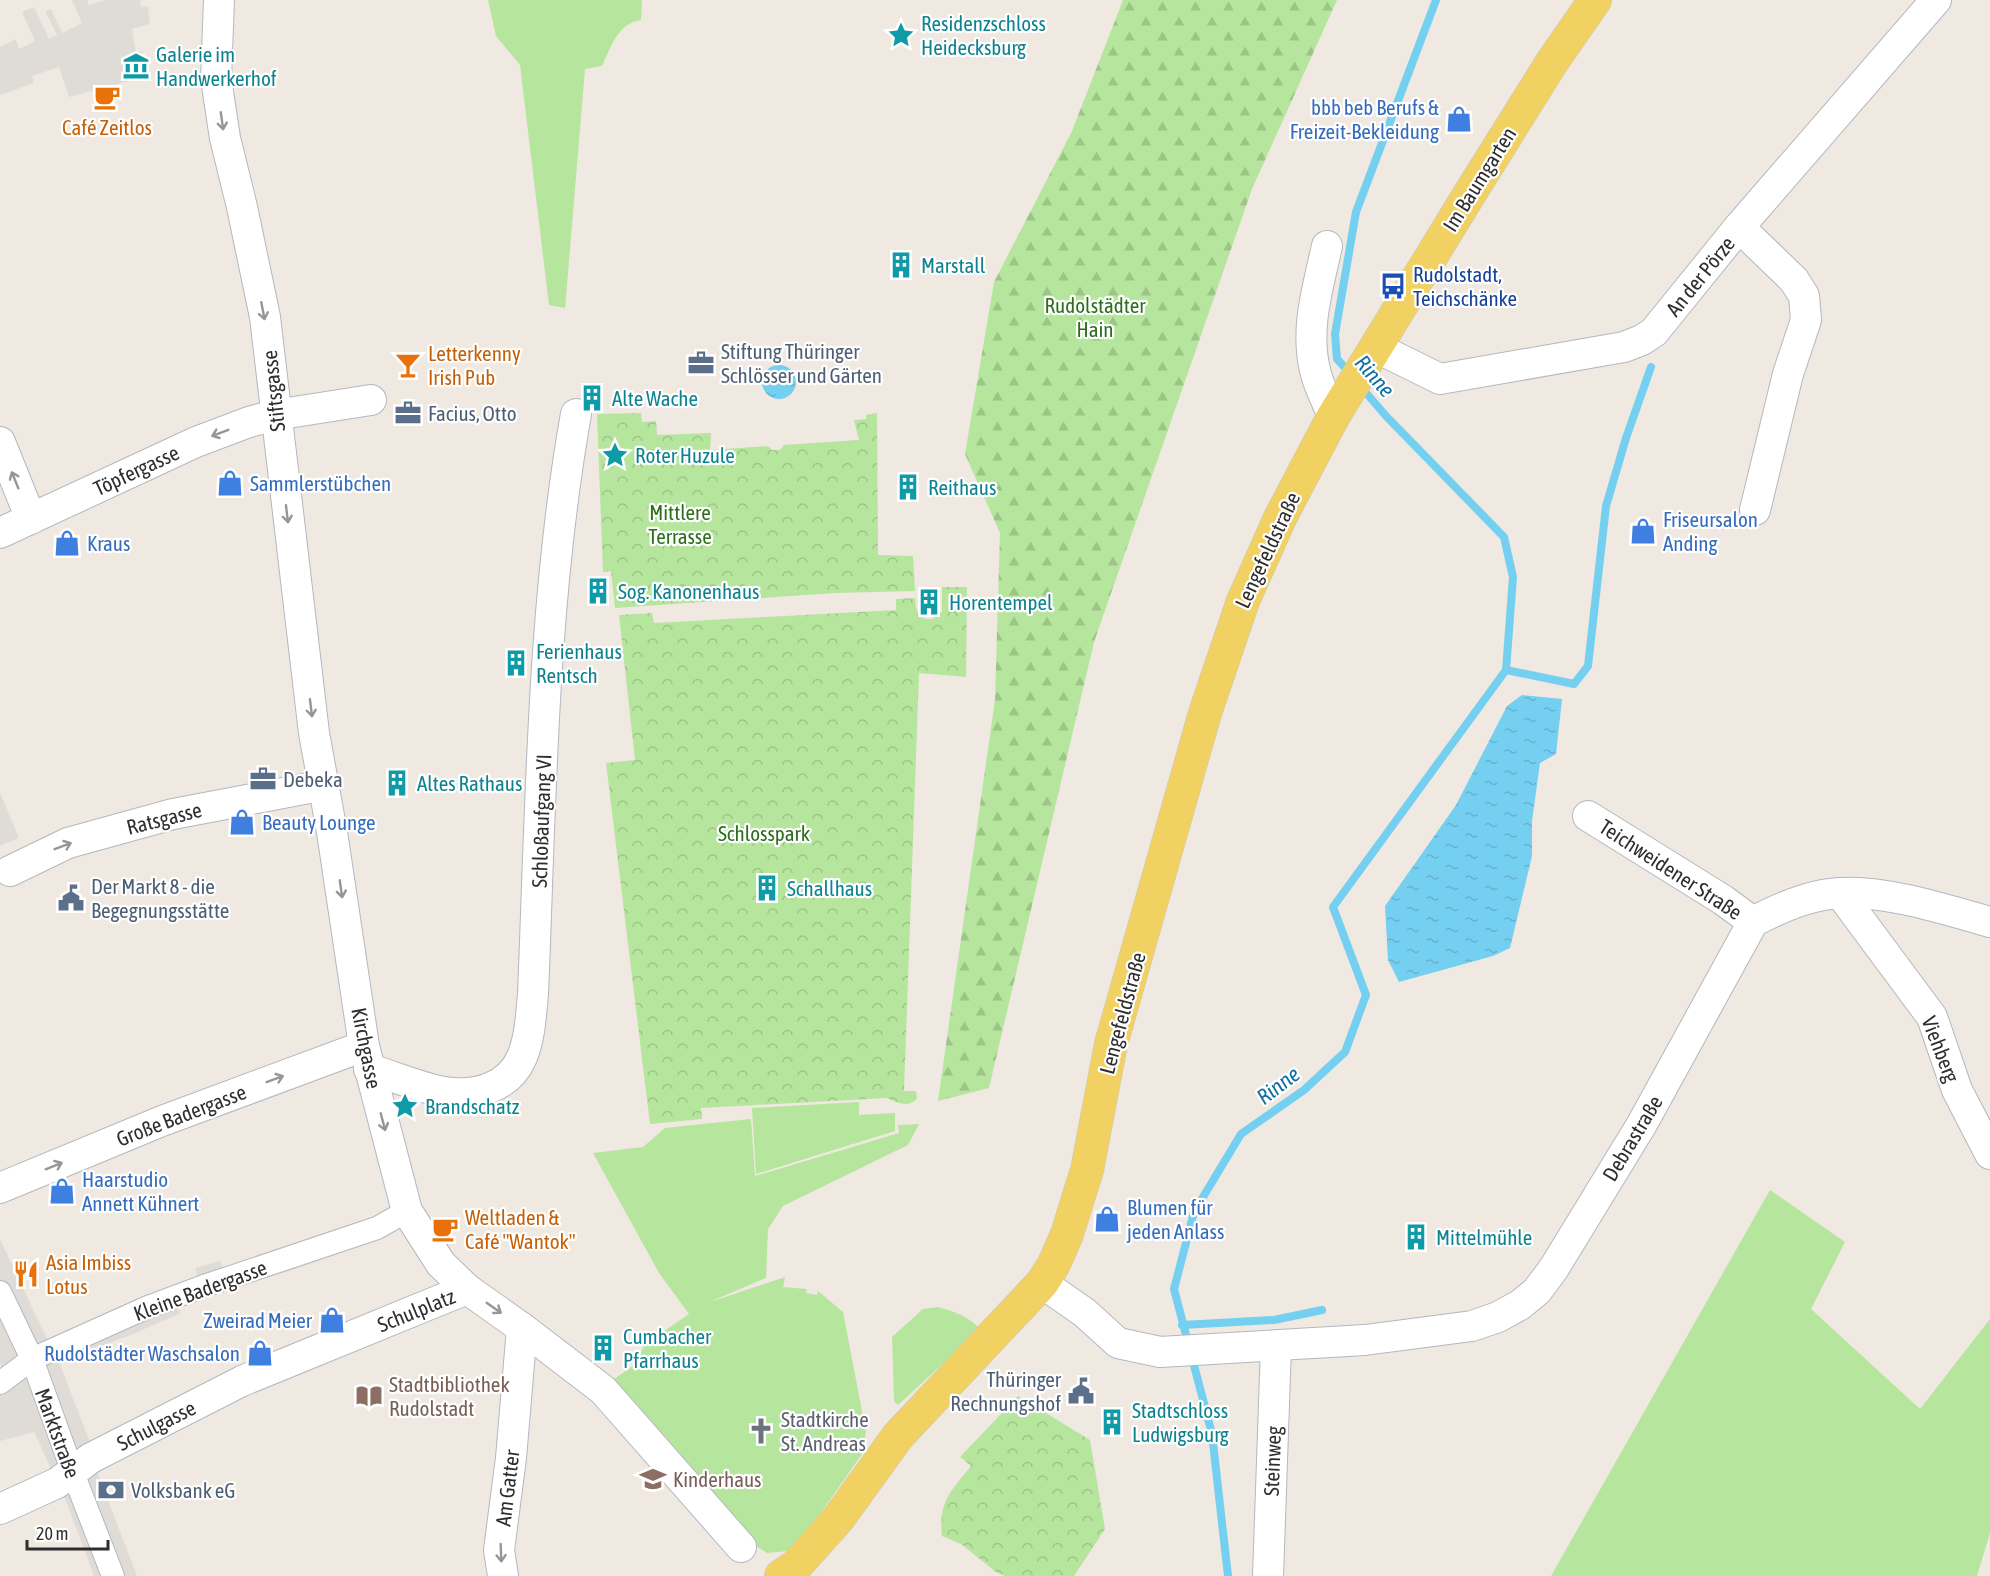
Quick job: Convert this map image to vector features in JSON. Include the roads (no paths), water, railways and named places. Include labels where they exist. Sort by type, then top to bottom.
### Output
[{"type":"main road","name":"Im Baumgarten","points":[[1340,407],[1472,190],[1559,52],[1595,0]]},
{"type":"main road","name":"Lengefeldstraße","points":[[791,1573],[838,1519],[885,1451],[1042,1283],[1054,1264],[1067,1233],[1087,1170],[1110,1044],[1205,713],[1234,626],[1280,518],[1340,407]]},
{"type":"street","name":"Stiftsgasse","points":[[219,0],[216,79],[225,138],[265,317],[314,733],[325,785]]},
{"type":"street","name":"An der Pörze","points":[[1373,354],[1440,379],[1624,347],[1642,340],[1654,332],[1739,228],[1936,0]]},
{"type":"street","points":[[1739,228],[1794,280],[1804,296],[1806,321],[1788,374],[1755,510]]},
{"type":"street","points":[[1328,246],[1312,313],[1310,344],[1316,375],[1340,407]]},
{"type":"street","name":"Töpfergasse","points":[[0,533],[196,442],[249,422],[275,415],[371,400]]},
{"type":"street","name":"Schloßaufgang VI","points":[[367,1057],[445,1092],[478,1092],[496,1087],[511,1075],[522,1058],[529,1032],[533,994],[545,706],[552,609],[565,474],[576,414]]},
{"type":"street","points":[[0,442],[31,519]]},
{"type":"street","name":"Kirchgasse","points":[[325,785],[367,1057],[407,1211],[441,1264],[467,1289]]},
{"type":"street","name":"Ratsgasse","points":[[10,871],[68,843],[172,814],[325,785]]},
{"type":"street","name":"Teichweidener Straße","points":[[1588,816],[1723,900],[1753,922]]},
{"type":"street","points":[[1753,922],[1778,908],[1840,893],[1886,897],[1936,907],[1990,922]]},
{"type":"street","name":"Viehberg","points":[[1840,893],[1932,1017],[1957,1090],[1990,1154]]},
{"type":"street","name":"Debrastraße","points":[[1042,1283],[1085,1313],[1118,1343],[1160,1352],[1365,1340],[1472,1326],[1498,1317],[1520,1305],[1537,1291],[1554,1268],[1642,1124],[1753,922]]},
{"type":"street","name":"Große Badergasse","points":[[0,1188],[162,1121],[367,1057]]},
{"type":"street","name":"Kleine Badergasse","points":[[0,1383],[32,1359],[148,1307],[377,1228],[407,1211]]},
{"type":"street","name":"Schulplatz","points":[[242,1381],[467,1289],[603,1390],[741,1547]]},
{"type":"street","name":"Marktstraße","points":[[0,1292],[32,1359],[113,1576]]},
{"type":"street","name":"Am Gatter","points":[[502,1576],[499,1550],[511,1458],[522,1328]]},
{"type":"street","name":"Steinweg","points":[[1268,1576],[1276,1346]]},
{"type":"street","name":"Schulgasse","points":[[0,1509],[57,1484],[91,1458],[242,1381]]},
{"type":"water","points":[[779,365],[791,370],[796,382],[791,394],[779,399],[767,394],[762,382],[767,370]]},
{"type":"water","points":[[1522,695],[1562,699],[1556,754],[1540,763],[1532,821],[1532,856],[1510,948],[1493,956],[1399,982],[1388,960],[1385,906],[1456,805],[1507,706]]},
{"type":"waterway","name":"Rinne","points":[[1351,374],[1337,359],[1335,334],[1356,212],[1436,0]]},
{"type":"waterway","name":"Rinne","points":[[1506,670],[1574,684],[1588,666],[1606,506],[1626,438],[1651,367]]},
{"type":"waterway","name":"Rinne","points":[[1228,1576],[1212,1434],[1174,1289],[1194,1212],[1241,1134],[1304,1090],[1345,1052],[1366,995],[1333,907],[1506,670],[1513,577],[1504,537],[1386,416],[1361,387]]},
{"type":"waterway","points":[[1182,1325],[1274,1320],[1322,1310]]},
{"type":"place","name":"Residenzschloss Heidecksburg","points":[[901,35]]},
{"type":"place","name":"Galerie im Handwerkerhof","points":[[136,66]]},
{"type":"place","name":"Café Zeitlos","points":[[107,97]]},
{"type":"place","name":"bbb beb Berufs & Freizeit-Bekleidung","points":[[1459,119]]},
{"type":"place","name":"Marstall","points":[[901,265]]},
{"type":"place","name":"Rudolstadt, Teichschänke","points":[[1393,286]]},
{"type":"place","name":"Stiftung Thüringer Schlösser und Gärten","points":[[701,363]]},
{"type":"place","name":"Letterkenny Irish Pub","points":[[408,365]]},
{"type":"place","name":"Alte Wache","points":[[592,398]]},
{"type":"place","name":"Facius, Otto","points":[[408,413]]},
{"type":"place","name":"Roter Huzule","points":[[615,455]]},
{"type":"place","name":"Sammlerstübchen","points":[[230,483]]},
{"type":"place","name":"Reithaus","points":[[908,487]]},
{"type":"place","name":"Friseursalon Anding","points":[[1643,531]]},
{"type":"place","name":"Kraus","points":[[67,543]]},
{"type":"place","name":"Sog. Kanonenhaus","points":[[598,591]]},
{"type":"place","name":"Horentempel","points":[[929,602]]},
{"type":"place","name":"Ferienhaus Rentsch","points":[[516,663]]},
{"type":"place","name":"Debeka","points":[[263,779]]},
{"type":"place","name":"Altes Rathaus","points":[[397,783]]},
{"type":"place","name":"Beauty Lounge","points":[[242,822]]},
{"type":"place","name":"Schallhaus","points":[[767,888]]},
{"type":"place","name":"Der Markt 8 - die Begegnungsstätte","points":[[71,898]]},
{"type":"place","name":"Brandschatz","points":[[405,1106]]},
{"type":"place","name":"Haarstudio Annett Kühnert","points":[[62,1191]]},
{"type":"place","name":"Blumen für jeden Anlass","points":[[1107,1219]]},
{"type":"place","name":"Weltladen & Café \"Wantok\"","points":[[445,1229]]},
{"type":"place","name":"Mittelmühle","points":[[1416,1237]]},
{"type":"place","name":"Asia Imbiss Lotus","points":[[26,1274]]},
{"type":"place","name":"Zweirad Meier","points":[[332,1320]]},
{"type":"place","name":"Cumbacher Pfarrhaus","points":[[603,1348]]},
{"type":"place","name":"Rudolstädter Waschsalon","points":[[260,1353]]},
{"type":"place","name":"Thüringer Rechnungshof","points":[[1081,1391]]},
{"type":"place","name":"Stadtbibliothek Rudolstadt","points":[[369,1396]]},
{"type":"place","name":"Stadtschloss Ludwigsburg","points":[[1112,1422]]},
{"type":"place","name":"Stadtkirche St. Andreas","points":[[761,1431]]},
{"type":"place","name":"Kinderhaus","points":[[653,1479]]},
{"type":"place","name":"Volksbank eG","points":[[111,1490]]},
{"type":"park label","name":"Rudolstädter Hain","points":[[1095,317]]},
{"type":"park label","name":"Mittlere Terrasse","points":[[680,524]]},
{"type":"park label","name":"Schlosspark","points":[[764,833]]}]
